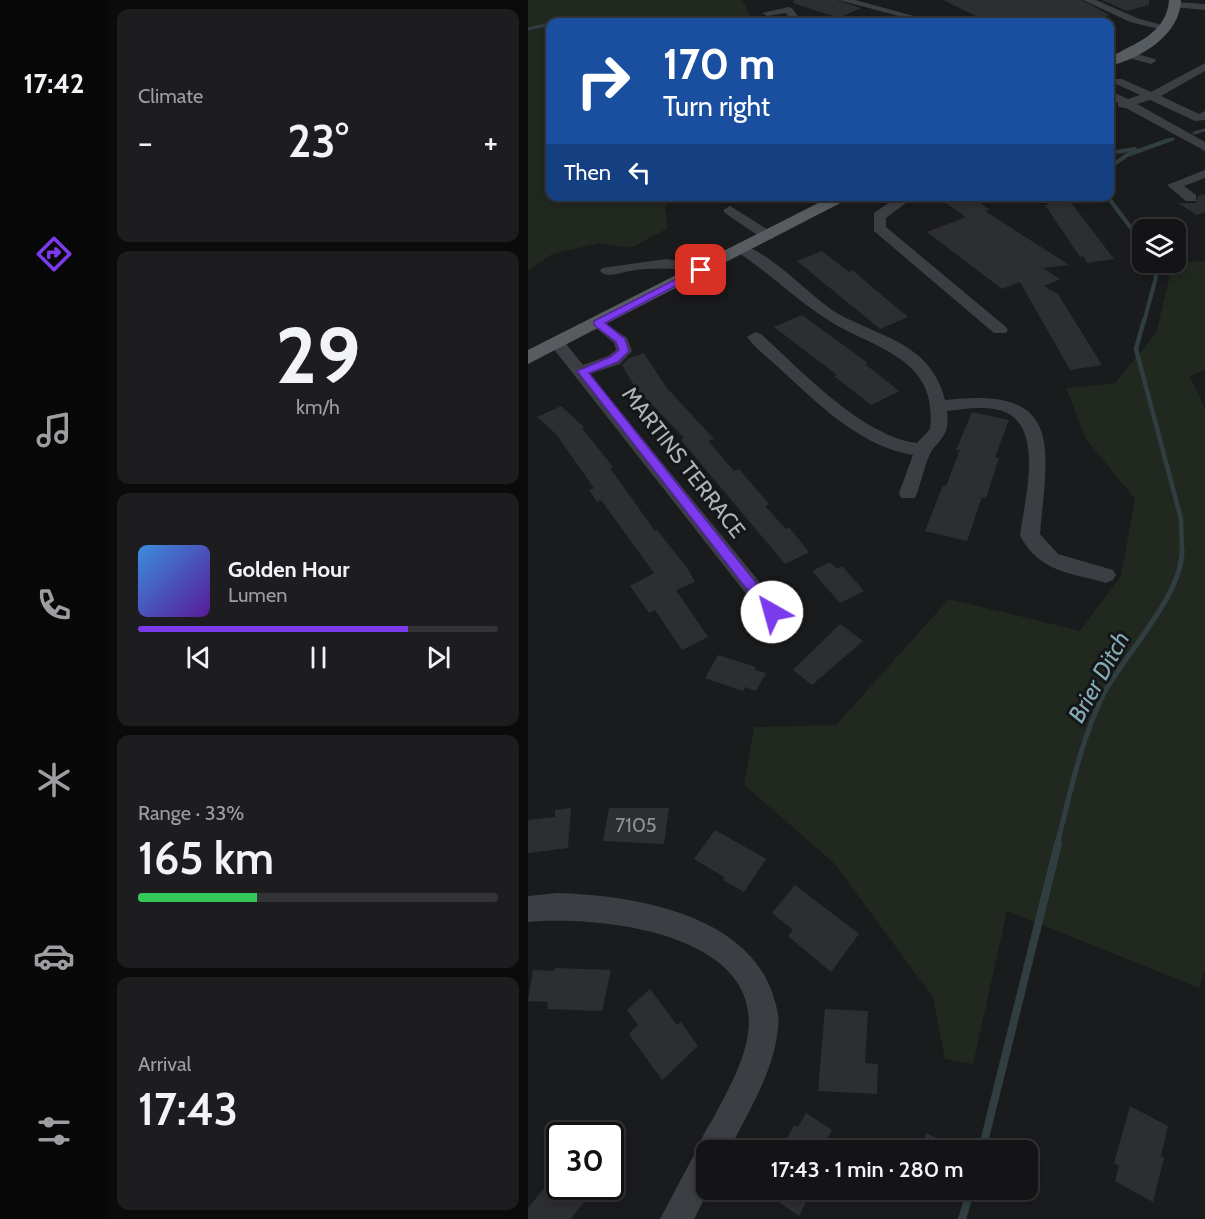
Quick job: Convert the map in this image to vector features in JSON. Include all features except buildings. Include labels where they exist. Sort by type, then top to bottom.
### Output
[{"type":"main road","points":[[1114,60],[1156,37],[1167,28],[1173,2]]},
{"type":"main road","points":[[528,358],[838,201]]},
{"type":"street","points":[[844,0],[915,18]]},
{"type":"street","points":[[1088,0],[1134,20],[1167,28]]},
{"type":"street","points":[[761,1],[769,18],[789,10],[794,18]]},
{"type":"street","points":[[1173,2],[1205,8]]},
{"type":"street","points":[[1126,54],[1151,61]]},
{"type":"street","points":[[1114,106],[1151,96],[1205,66]]},
{"type":"street","points":[[1118,81],[1198,118],[1205,115]]},
{"type":"street","points":[[1114,96],[1205,147]]},
{"type":"street","points":[[1191,198],[1174,185],[1205,174]]},
{"type":"street","points":[[902,201],[879,216],[879,228],[890,240],[1000,330]]},
{"type":"street","points":[[730,210],[768,236]]},
{"type":"street","points":[[742,249],[770,266],[829,314],[914,361],[933,383],[939,429],[930,447],[923,451],[895,446],[877,438],[755,337]]},
{"type":"street","points":[[607,271],[636,264],[668,262],[701,270]]},
{"type":"street","points":[[582,371],[614,360],[624,351],[621,341],[598,323]]},
{"type":"street","name":"MARTINS TERRACE","points":[[557,343],[582,371],[772,612]]},
{"type":"street","points":[[937,407],[973,403],[998,404],[1019,412],[1032,426],[1038,456],[1030,536],[1051,560],[1106,575]]},
{"type":"street","points":[[908,493],[923,451]]},
{"type":"street","points":[[528,909],[574,906],[632,913],[663,920],[700,935],[739,964],[759,993],[764,1011],[762,1039],[754,1067],[718,1140]]},
{"type":"street","points":[[676,1219],[696,1182]]},
{"type":"shaded area","points":[[528,0],[742,0],[752,18],[546,18],[546,201],[674,201],[665,206],[668,228],[631,248],[600,243],[552,254],[528,271]]},
{"type":"shaded area","points":[[1205,261],[1205,370],[1190,376],[1205,409],[1205,970],[1199,988],[1007,911],[973,1064],[945,1059],[933,997],[833,862],[744,785],[754,727],[836,725],[949,599],[1080,631],[1121,576],[1135,499],[1086,439],[1066,388],[1115,383],[1156,333],[1171,273],[1186,273],[1186,262]]},
{"type":"waterway","points":[[528,29],[546,25]]},
{"type":"waterway","name":"Brier Ditch","points":[[1194,133],[1205,130]]},
{"type":"waterway","name":"Brier Ditch","points":[[1165,142],[1173,139]]},
{"type":"waterway","name":"Brier Ditch","points":[[1114,164],[1127,155],[1169,140]]},
{"type":"waterway","points":[[1114,152],[1135,149]]},
{"type":"waterway","name":"Brier Ditch","points":[[1111,201],[1132,229]]},
{"type":"waterway","name":"Brier Ditch","points":[[1144,322],[1155,273]]},
{"type":"waterway","name":"Brier Ditch","points":[[1144,320],[1136,349],[1181,519],[1182,550]]},
{"type":"waterway","name":"Brier Ditch","points":[[1057,845],[1076,769],[1095,713],[1112,679],[1163,605],[1180,568],[1182,550]]},
{"type":"waterway","name":"Brier Ditch","points":[[984,1140],[1058,844]]},
{"type":"waterway","name":"Brier Ditch","points":[[962,1219],[968,1200]]},
{"type":"route","points":[[701,270],[598,323],[621,341],[624,351],[614,360],[582,371],[772,612]]}]
